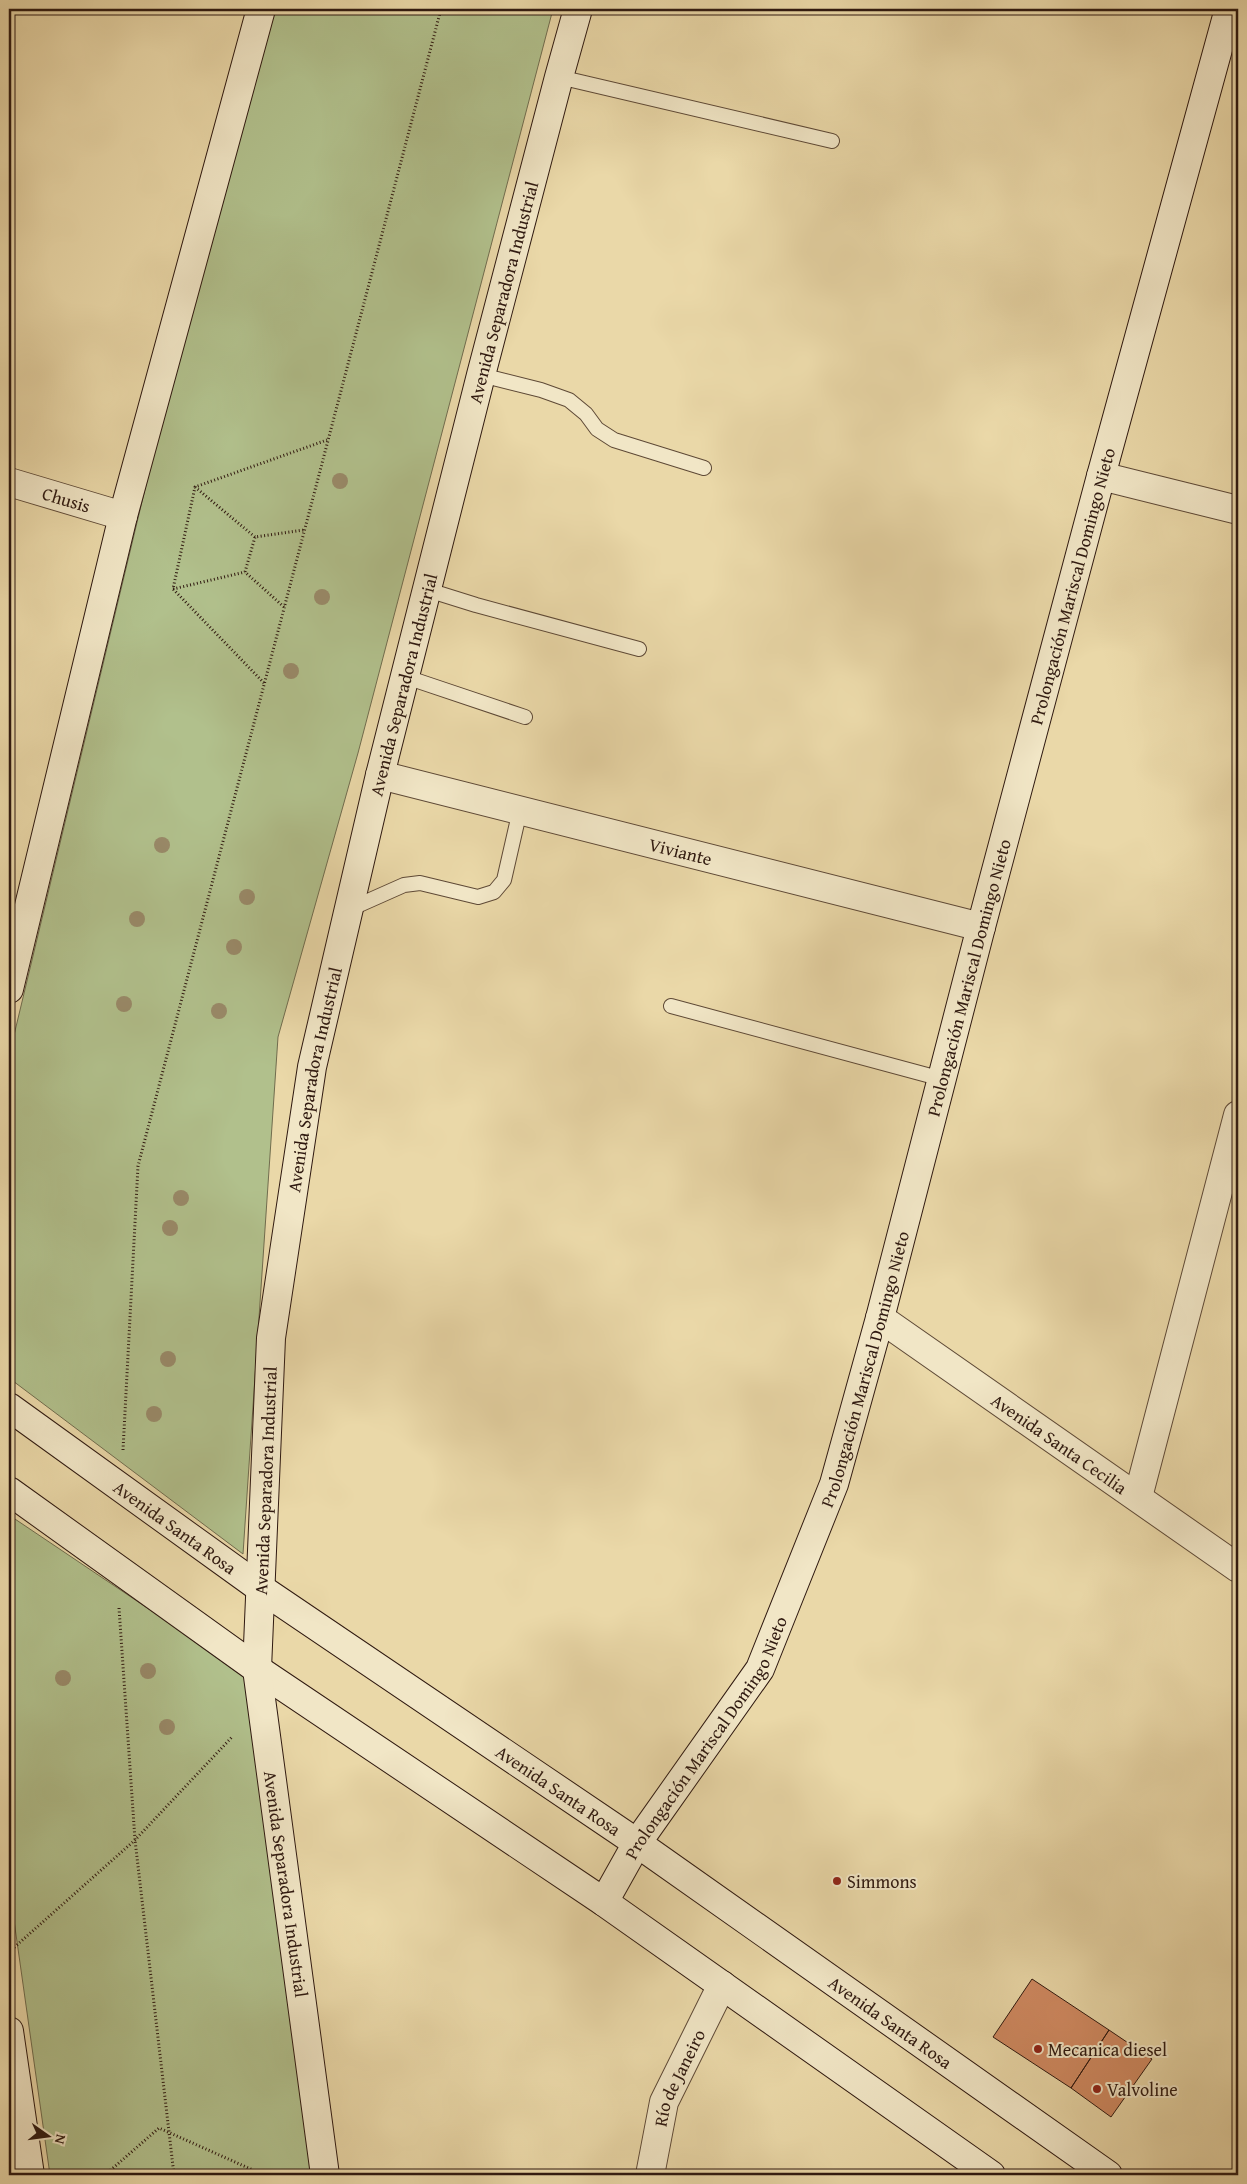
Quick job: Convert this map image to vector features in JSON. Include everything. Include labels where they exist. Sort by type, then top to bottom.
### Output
[{"type":"main road","points":[[9,989],[123,516],[261,9]]},
{"type":"main road","name":"Avenida Separadora Industrial","points":[[325,2175],[257,1669],[271,1338],[312,1067],[380,775],[481,375],[578,9]]},
{"type":"main road","name":"Prolongación Mariscal Domingo Nieto","points":[[604,1902],[637,1843],[760,1669],[834,1484],[880,1318],[981,927],[1101,476],[1229,9]]},
{"type":"main road","points":[[1101,476],[1238,510]]},
{"type":"main road","name":"Chusis","points":[[9,482],[123,516]]},
{"type":"main road","name":"Viviante","points":[[380,775],[981,927]]},
{"type":"main road","points":[[1138,1497],[1238,1115]]},
{"type":"main road","name":"Avenida Santa Cecilia","points":[[880,1318],[1238,1568]]},
{"type":"main road","name":"Avenida Santa Rosa","points":[[9,1407],[260,1588],[637,1843],[1108,2175]]},
{"type":"main road","points":[[9,1491],[257,1669],[604,1902],[991,2175]]},
{"type":"main road","name":"Río de Janeiro","points":[[650,2175],[664,2102],[722,1986]]},
{"type":"main road","points":[[9,2031],[30,2175]]},
{"type":"lane","points":[[559,77],[832,141]]},
{"type":"lane","points":[[481,375],[541,390],[569,400],[586,414],[597,429],[614,440],[704,468]]},
{"type":"lane","points":[[428,590],[476,605],[639,649]]},
{"type":"lane","points":[[406,677],[525,717]]},
{"type":"lane","points":[[350,909],[404,885],[420,883],[478,897],[494,892],[504,880],[520,810]]},
{"type":"lane","points":[[671,1006],[942,1079]]},
{"type":"path","points":[[121,1488],[138,1166],[440,9]]},
{"type":"path","points":[[195,486],[328,440]]},
{"type":"path","points":[[195,486],[256,537],[304,530]]},
{"type":"path","points":[[173,589],[195,486]]},
{"type":"path","points":[[245,572],[256,537]]},
{"type":"path","points":[[173,589],[245,572]]},
{"type":"path","points":[[245,572],[284,607]]},
{"type":"path","points":[[173,589],[264,683]]},
{"type":"path","points":[[116,1568],[135,1840],[174,2175]]},
{"type":"path","points":[[9,1952],[135,1840],[262,1705]]},
{"type":"path","points":[[105,2175],[159,2128],[264,2175]]},
{"type":"green space","points":[[269,9],[553,9],[358,753],[278,1037],[243,1554],[9,1378],[9,1056],[158,435]]},
{"type":"green space","points":[[9,1515],[244,1673],[318,2175],[50,2175],[9,1885]]},
{"type":"building","points":[[1032,1979],[1109,2030],[1071,2088],[993,2037]]},
{"type":"building","points":[[1109,2030],[1152,2059],[1111,2117],[1071,2088]]},
{"type":"place","name":"Simmons","points":[[837,1881]]},
{"type":"place","name":"Mecanica diesel","points":[[1038,2049]]},
{"type":"place","name":"Valvoline","points":[[1097,2089]]}]
